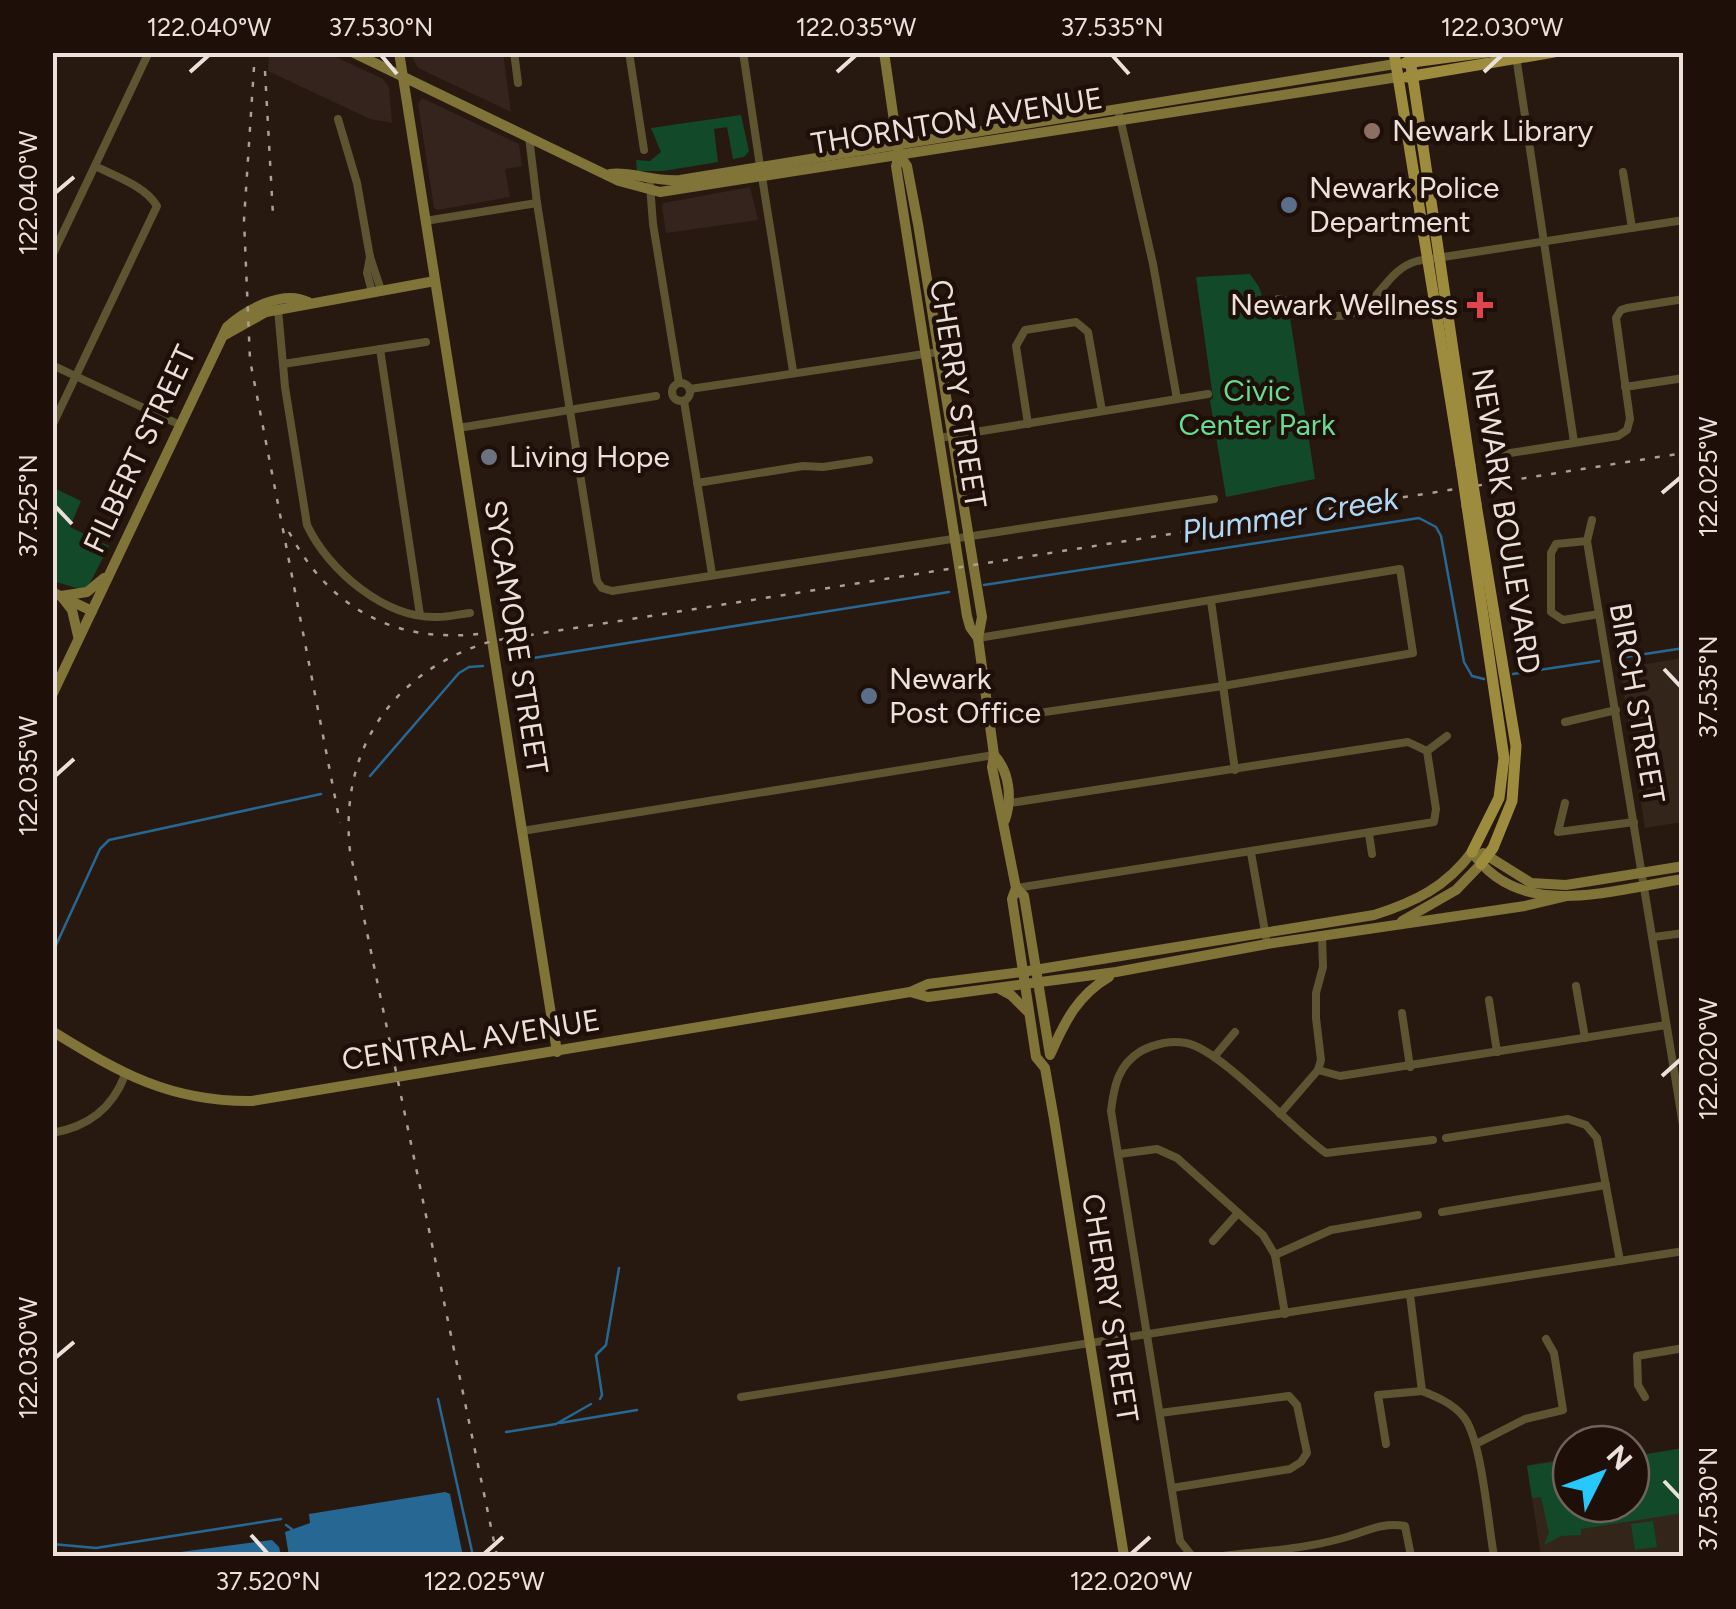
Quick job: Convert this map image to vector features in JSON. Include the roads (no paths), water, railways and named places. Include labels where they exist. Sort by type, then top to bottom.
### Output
[{"type":"main road","name":"THORNTON AVENUE","points":[[1411,64],[1487,52]]},
{"type":"main road","name":"THORNTON AVENUE","points":[[1396,64],[1554,52]]},
{"type":"main road","name":"NEWARK BOULEVARD","points":[[1396,64],[1433,258],[1466,465],[1504,758],[1498,798],[1472,852]]},
{"type":"main road","name":"NEWARK BOULEVARD","points":[[1411,64],[1433,258]]},
{"type":"main road","name":"NEWARK BOULEVARD","points":[[1472,505],[1516,746],[1512,801],[1485,859]]},
{"type":"street","points":[[52,256],[149,52]]},
{"type":"street","points":[[352,52],[609,174],[650,186],[679,383],[672,394],[684,401],[690,397],[690,388]]},
{"type":"street","name":"SYCAMORE STREET","points":[[398,52],[557,1052]]},
{"type":"street","points":[[514,52],[518,83]]},
{"type":"street","points":[[629,52],[644,150]]},
{"type":"street","points":[[744,52],[794,372]]},
{"type":"street","name":"CHERRY STREET","points":[[884,52],[899,149],[896,166],[904,178],[938,352],[982,618],[978,638],[994,755],[992,767],[1016,888],[1012,899],[1024,986],[1036,1057],[1044,1068],[1124,1556]]},
{"type":"street","points":[[1516,56],[1574,442]]},
{"type":"street","name":"THORNTON AVENUE","points":[[761,171],[871,159],[899,149],[926,152],[1120,122],[1396,64]]},
{"type":"street","name":"THORNTON AVENUE","points":[[650,186],[899,149],[1396,64]]},
{"type":"street","points":[[1118,109],[1153,264],[1177,398]]},
{"type":"street","points":[[338,119],[357,184],[376,291]]},
{"type":"street","points":[[529,137],[597,581],[602,588],[612,591],[1214,499]]},
{"type":"street","points":[[871,159],[904,178],[926,152]]},
{"type":"street","points":[[52,426],[155,209],[152,197],[95,166]]},
{"type":"street","points":[[1623,172],[1632,228]]},
{"type":"street","points":[[425,222],[537,203]]},
{"type":"street","points":[[1278,299],[1309,312],[1350,314],[1376,297],[1401,265],[1684,220]]},
{"type":"street","name":"CHERRY STREET","points":[[917,250],[925,352],[970,627],[978,638]]},
{"type":"street","points":[[246,316],[435,281]]},
{"type":"street","points":[[246,316],[277,301],[300,298],[308,302]]},
{"type":"street","points":[[1504,454],[1618,436],[1627,430],[1630,419],[1615,324],[1617,314],[1627,308],[1684,299]]},
{"type":"street","points":[[278,309],[282,364],[309,531],[337,568],[357,586],[388,604],[436,618],[470,613]]},
{"type":"street","name":"FILBERT STREET","points":[[52,695],[212,353],[246,316]]},
{"type":"street","points":[[1028,424],[1016,346],[1025,330],[1076,322],[1088,332],[1102,411]]},
{"type":"street","points":[[282,364],[426,342]]},
{"type":"street","points":[[380,350],[420,615]]},
{"type":"street","points":[[679,383],[690,388],[938,352]]},
{"type":"street","points":[[52,365],[178,424]]},
{"type":"street","points":[[1625,387],[1684,378]]},
{"type":"street","points":[[939,438],[1208,394]]},
{"type":"street","points":[[458,428],[656,396]]},
{"type":"street","points":[[684,401],[712,574]]},
{"type":"street","points":[[697,483],[869,460]]},
{"type":"street","name":"BIRCH STREET","points":[[1592,520],[1588,541],[1684,1131]]},
{"type":"street","points":[[1588,541],[1556,544],[1552,553],[1551,612],[1563,620],[1600,614]]},
{"type":"street","points":[[978,638],[1400,569],[1414,653],[990,720]]},
{"type":"street","points":[[57,594],[87,592],[108,574]]},
{"type":"street","points":[[57,594],[92,611]]},
{"type":"street","points":[[57,594],[74,616],[78,638]]},
{"type":"street","points":[[1210,601],[1235,770]]},
{"type":"street","points":[[1565,722],[1616,710]]},
{"type":"street","points":[[1427,750],[1448,736]]},
{"type":"street","points":[[1010,803],[1408,742],[1427,750]]},
{"type":"street","points":[[1016,888],[1434,822],[1436,809],[1427,750]]},
{"type":"street","points":[[522,831],[994,755]]},
{"type":"street","name":"CHERRY STREET","points":[[994,755],[1004,765],[1010,803],[1004,821]]},
{"type":"street","points":[[1565,803],[1558,832],[1634,822]]},
{"type":"street","points":[[1369,834],[1372,854]]},
{"type":"street","points":[[1472,852],[1531,883],[1566,885],[1684,878]]},
{"type":"street","name":"CENTRAL AVENUE","points":[[1320,930],[1408,904],[1445,883],[1472,852]]},
{"type":"street","points":[[1251,853],[1266,938]]},
{"type":"street","points":[[1485,859],[1512,888],[1530,894],[1567,896]]},
{"type":"street","name":"NEWARK BOULEVARD","points":[[1373,928],[1407,920],[1432,906],[1456,890],[1485,859]]},
{"type":"street","points":[[1373,928],[1460,917],[1567,896],[1684,866]]},
{"type":"street","name":"CHERRY STREET","points":[[1016,888],[1024,896],[1050,1055]]},
{"type":"street","name":"CENTRAL AVENUE","points":[[52,1031],[125,1075],[161,1089],[202,1099],[252,1101],[910,992],[928,984],[1320,930],[1373,928]]},
{"type":"street","points":[[1280,1114],[1318,1070],[1322,1050],[1316,1006],[1323,968],[1320,930]]},
{"type":"street","points":[[1654,937],[1684,933]]},
{"type":"street","name":"CENTRAL AVENUE","points":[[910,992],[928,997],[1038,984],[1116,972],[1266,938]]},
{"type":"street","points":[[998,974],[1019,949]]},
{"type":"street","points":[[1044,1068],[1070,1012],[1082,997],[1116,972]]},
{"type":"street","points":[[1576,986],[1585,1038]]},
{"type":"street","points":[[997,988],[1011,995],[1029,1013]]},
{"type":"street","points":[[1489,1000],[1497,1052]]},
{"type":"street","points":[[1402,1013],[1410,1067]]},
{"type":"street","points":[[1318,1070],[1340,1076],[1410,1067],[1666,1025]]},
{"type":"street","points":[[1214,1057],[1235,1032]]},
{"type":"street","points":[[1192,1556],[1180,1541],[1111,1111],[1114,1084],[1134,1056],[1168,1042],[1186,1042],[1214,1057],[1321,1150],[1333,1154],[1432,1140]]},
{"type":"street","points":[[52,1133],[75,1130],[101,1113],[118,1095],[125,1075]]},
{"type":"street","points":[[1446,1138],[1568,1119],[1578,1121],[1597,1138],[1620,1261]]},
{"type":"street","points":[[1119,1154],[1157,1149],[1177,1158],[1263,1236],[1275,1255],[1285,1314]]},
{"type":"street","points":[[1442,1212],[1606,1186]]},
{"type":"street","points":[[1212,1241],[1238,1213]]},
{"type":"street","points":[[1275,1255],[1330,1230],[1418,1215]]},
{"type":"street","points":[[745,1397],[1684,1251]]},
{"type":"street","points":[[1410,1294],[1422,1391]]},
{"type":"street","points":[[1476,1444],[1525,1419],[1563,1410],[1554,1354],[1546,1339]]},
{"type":"street","points":[[1645,1396],[1638,1385],[1636,1356],[1684,1348]]},
{"type":"street","points":[[1386,1444],[1378,1395],[1422,1391],[1446,1400],[1466,1418],[1476,1444],[1494,1556]]},
{"type":"street","points":[[1160,1414],[1289,1396],[1297,1405],[1306,1452],[1301,1462],[1290,1469],[1172,1488]]},
{"type":"street","points":[[1223,1556],[1344,1538],[1368,1527],[1391,1524],[1405,1526],[1411,1556]]},
{"type":"water","points":[[450,1494],[463,1556],[289,1556],[285,1532],[310,1523],[309,1514]]},
{"type":"water","points":[[272,1540],[281,1556],[150,1556]]},
{"type":"waterway","name":"Plummer Creek","points":[[984,585],[1419,518],[1436,527],[1441,536],[1464,662],[1472,676],[1484,679]]},
{"type":"waterway","name":"Plummer Creek","points":[[508,662],[949,592]]},
{"type":"waterway","name":"Plummer Creek","points":[[1619,658],[1684,648]]},
{"type":"waterway","name":"Plummer Creek","points":[[1513,674],[1599,661]]},
{"type":"waterway","name":"Plummer Creek","points":[[370,776],[459,673],[483,666]]},
{"type":"waterway","name":"Plummer Creek","points":[[52,954],[100,849],[109,840],[321,794]]},
{"type":"waterway","points":[[600,1399],[596,1355],[606,1345],[619,1268]]},
{"type":"waterway","points":[[438,1399],[473,1556]]},
{"type":"waterway","points":[[506,1432],[556,1424],[591,1404]]},
{"type":"waterway","points":[[560,1423],[637,1410]]},
{"type":"waterway","points":[[52,1544],[96,1548],[281,1519]]},
{"type":"waterway","points":[[286,1525],[293,1530]]},
{"type":"railway","points":[[255,52],[244,220],[250,360],[340,823]]},
{"type":"railway","points":[[265,71],[273,215]]},
{"type":"railway","points":[[497,1556],[350,851],[349,814],[364,747],[380,718],[401,693],[457,654],[492,641],[1684,453]]},
{"type":"railway","points":[[289,532],[325,583],[370,617],[424,633],[487,633]]},
{"type":"place","name":"Newark Library","points":[[1372,131]]},
{"type":"place","name":"Newark Police Department","points":[[1289,205]]},
{"type":"place","name":"Newark Wellness","points":[[1480,305]]},
{"type":"place","name":"Living Hope","points":[[489,457]]},
{"type":"place","name":"Newark Post Office","points":[[869,696]]},
{"type":"park label","name":"Civic Center Park","points":[[1257,408]]}]
